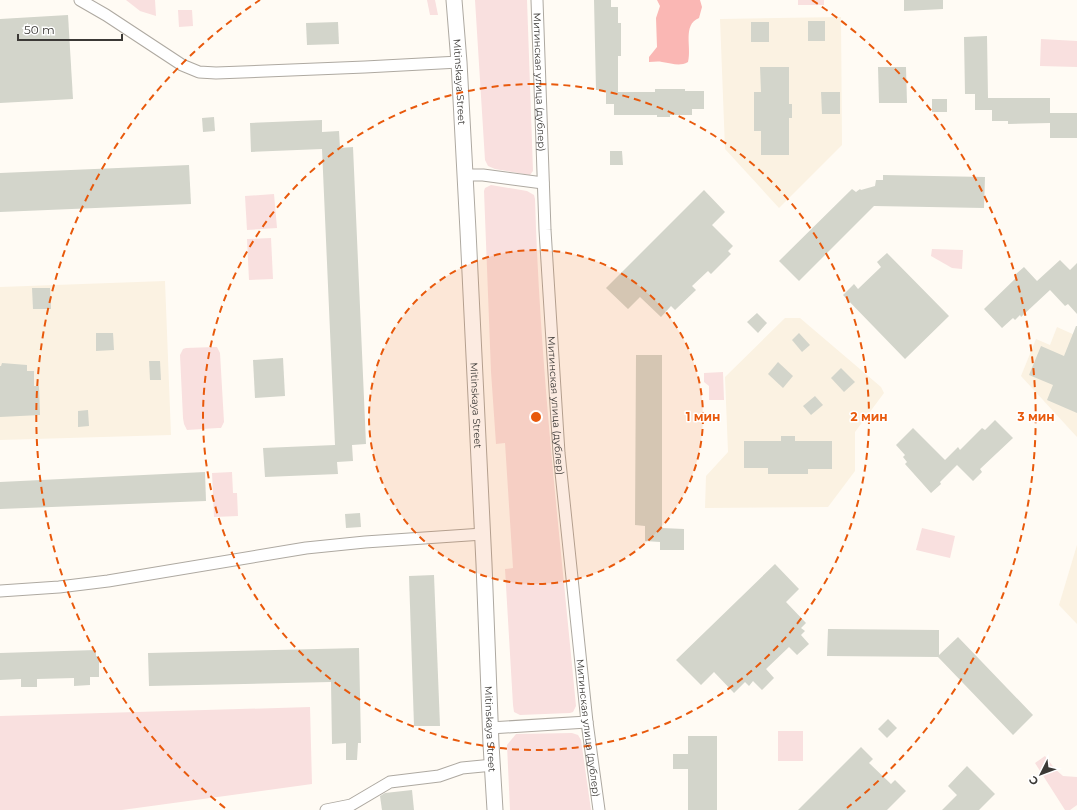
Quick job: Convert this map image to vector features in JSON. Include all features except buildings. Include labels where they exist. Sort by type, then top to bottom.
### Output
[{"type":"main road","name":"Mitinskaya Street","points":[[454,0],[465,175],[495,810]]},
{"type":"street","points":[[80,0],[106,14],[182,65],[199,72],[216,73],[459,62]]},
{"type":"street","name":"Митинская улица (дублер)","points":[[537,0],[543,183],[559,453],[587,722],[599,810]]},
{"type":"street","points":[[465,175],[483,175],[543,183]]},
{"type":"street","points":[[0,591],[59,587],[113,580],[314,547],[483,534]]},
{"type":"street","points":[[490,728],[587,722]]},
{"type":"street","points":[[326,810],[350,805],[390,782],[439,776],[462,768],[493,765]]},
{"type":"shaded area","points":[[126,0],[155,0],[156,16],[140,11]]},
{"type":"shaded area","points":[[427,0],[435,0],[438,15],[430,15]]},
{"type":"shaded area","points":[[475,0],[527,0],[533,171],[530,175],[495,169],[488,166],[485,160]]},
{"type":"shaded area","points":[[657,0],[700,0],[702,7],[699,18],[694,21],[689,31],[688,62],[678,64],[649,62],[649,57],[657,47],[656,18],[660,6]]},
{"type":"shaded area","points":[[798,0],[824,0],[824,5],[798,5]]},
{"type":"shaded area","points":[[178,10],[192,10],[193,26],[179,27]]},
{"type":"shaded area","points":[[841,17],[842,145],[779,208],[725,149],[720,19]]},
{"type":"shaded area","points":[[1041,39],[1077,41],[1077,67],[1040,66]]},
{"type":"shaded area","points":[[491,185],[527,191],[534,195],[535,199],[541,326],[546,390],[576,706],[573,712],[570,713],[520,715],[514,712],[505,569],[513,568],[505,443],[496,444],[491,372],[484,191],[485,188]]},
{"type":"shaded area","points":[[274,194],[277,228],[247,230],[245,196]]},
{"type":"shaded area","points":[[271,238],[273,279],[249,280],[247,239]]},
{"type":"shaded area","points":[[932,249],[963,250],[962,269],[952,268],[931,256]]},
{"type":"shaded area","points":[[165,281],[171,435],[0,440],[0,287]]},
{"type":"shaded area","points":[[785,318],[800,318],[881,387],[884,393],[855,432],[855,471],[828,507],[705,508],[706,476],[728,452],[725,377]]},
{"type":"shaded area","points":[[1057,327],[1077,336],[1077,437],[1021,376],[1036,339],[1050,345]]},
{"type":"shaded area","points":[[217,347],[220,353],[224,422],[221,428],[187,430],[183,418],[180,355],[183,349],[186,348]]},
{"type":"shaded area","points":[[723,372],[724,400],[709,400],[709,386],[704,382],[704,373]]},
{"type":"shaded area","points":[[232,472],[233,493],[237,493],[238,516],[214,517],[212,473]]},
{"type":"shaded area","points":[[922,528],[955,536],[950,558],[916,550]]},
{"type":"shaded area","points":[[1077,545],[1077,624],[1059,605]]},
{"type":"shaded area","points":[[310,707],[312,784],[122,810],[0,810],[0,716]]},
{"type":"shaded area","points":[[778,731],[803,731],[803,761],[778,761]]},
{"type":"shaded area","points":[[572,733],[578,735],[581,740],[591,810],[510,810],[507,745],[516,734]]},
{"type":"shaded area","points":[[1045,756],[1055,769],[1063,776],[1077,777],[1077,805],[1070,810],[1065,810],[1035,763]]}]
